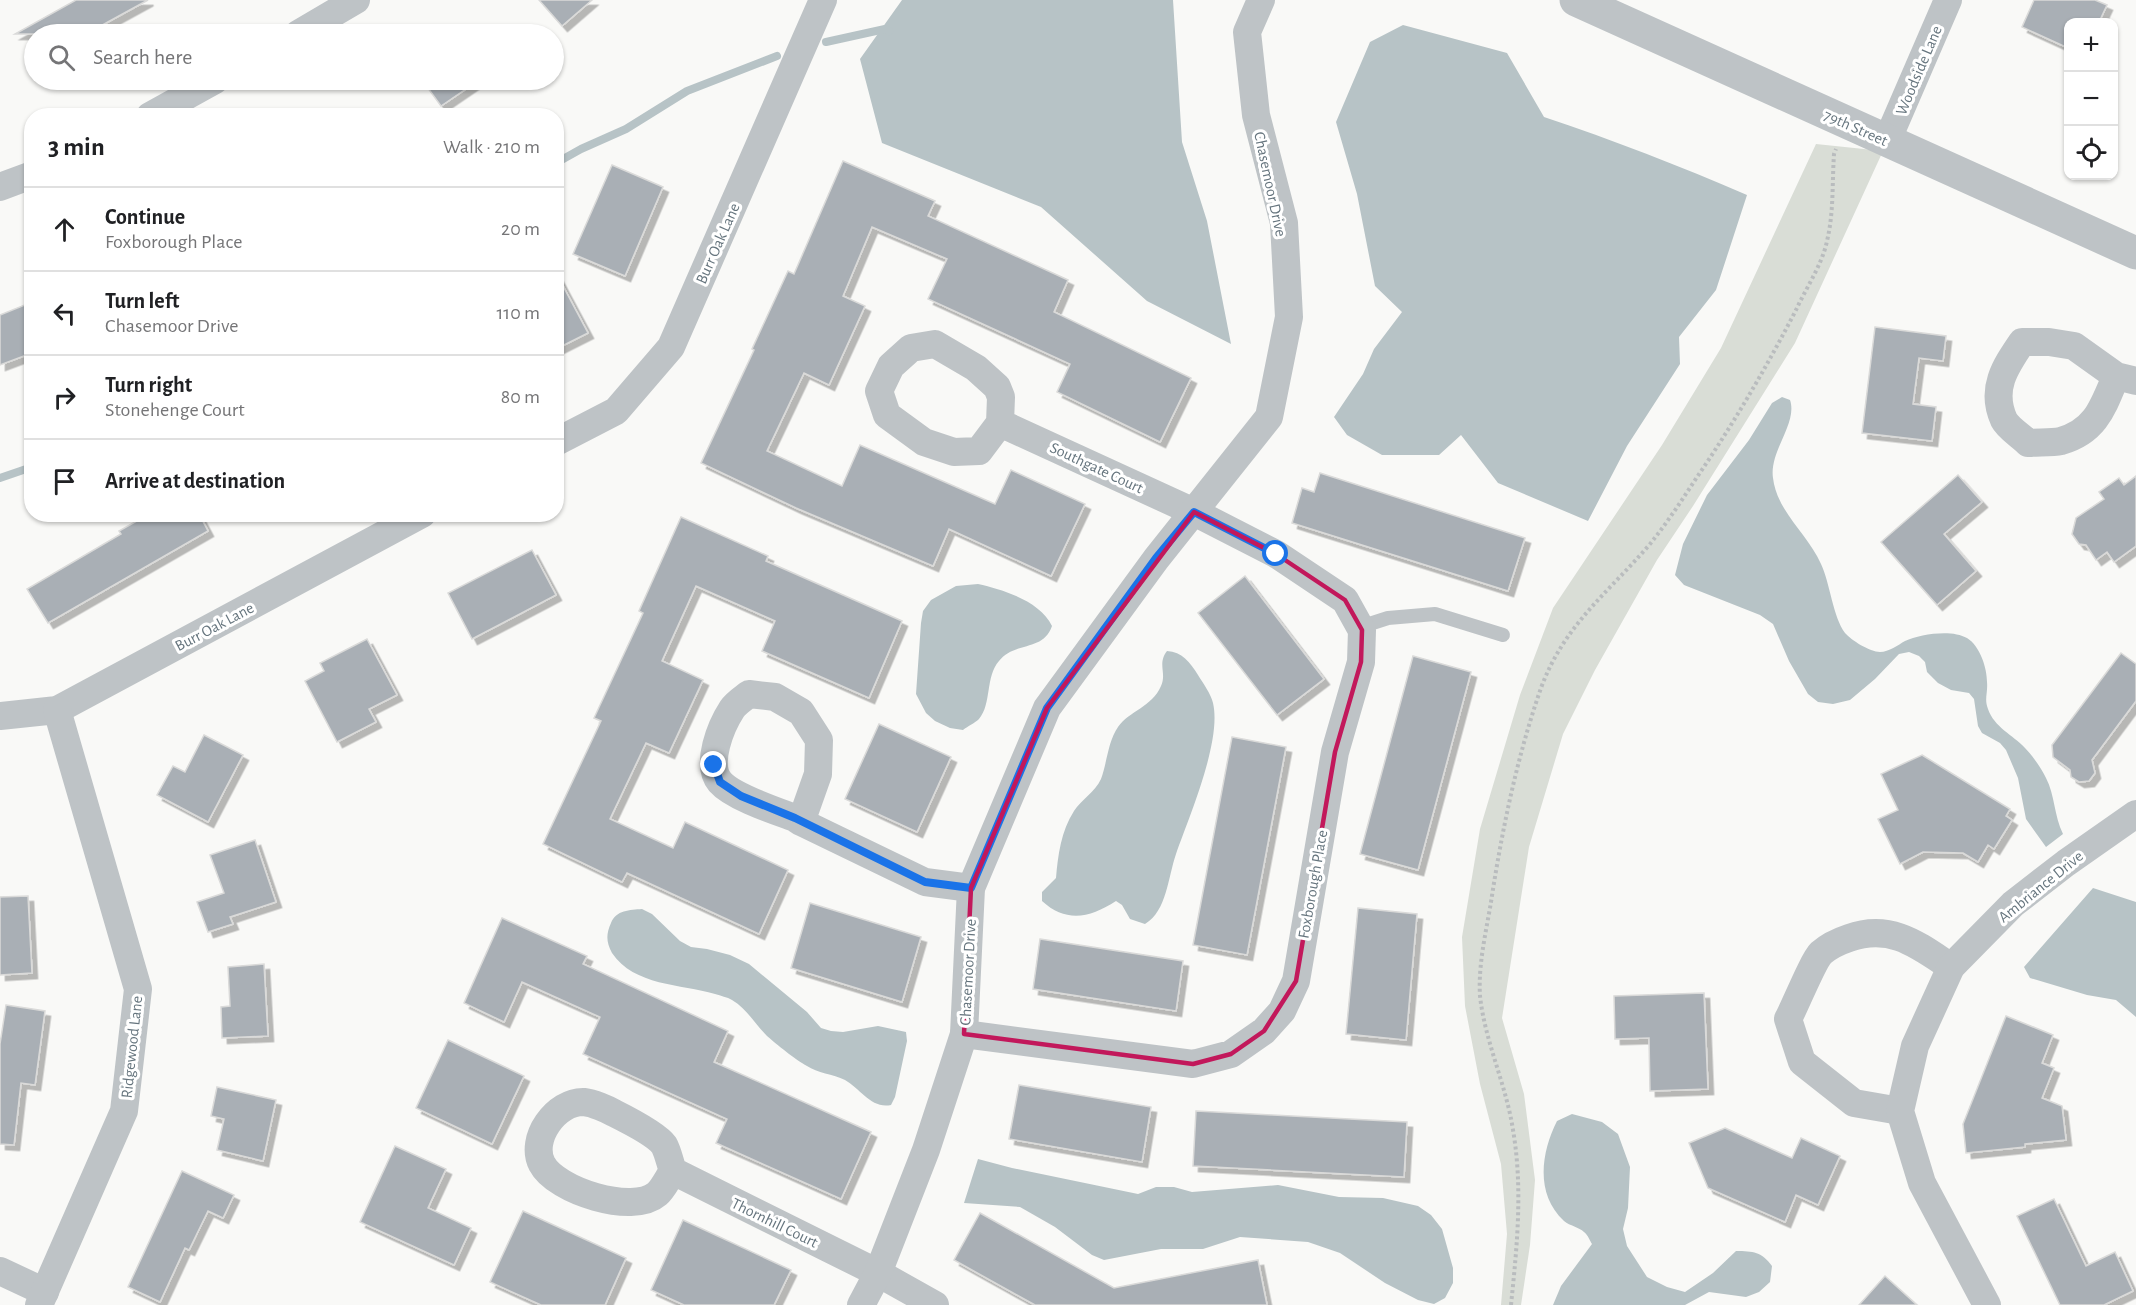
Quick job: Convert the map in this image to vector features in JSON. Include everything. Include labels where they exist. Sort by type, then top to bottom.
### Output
[{"type":"street","points":[[317,24],[356,0]]},
{"type":"street","name":"Burr Oak Lane","points":[[564,438],[616,411],[671,347],[823,0]]},
{"type":"street","name":"Chasemoor Drive","points":[[861,1305],[878,1273],[926,1150],[964,1034],[971,888],[1047,708],[1156,558],[1269,417],[1289,317],[1284,223],[1256,115],[1247,32],[1261,0]]},
{"type":"street","name":"79th Street","points":[[1576,0],[2136,253]]},
{"type":"street","name":"Woodside Lane","points":[[1887,141],[1948,0]]},
{"type":"street","points":[[164,108],[197,90]]},
{"type":"street","points":[[0,187],[24,178]]},
{"type":"street","name":"Southgate Court","points":[[999,423],[1194,512]]},
{"type":"street","name":"Foxborough Place","points":[[964,1034],[1193,1064],[1232,1054],[1264,1031],[1282,1011],[1296,981],[1335,752],[1362,663],[1362,630],[1345,600],[1276,554],[1194,512]]},
{"type":"street","name":"Burr Oak Lane","points":[[0,716],[57,710],[407,522]]},
{"type":"street","points":[[801,822],[818,774],[819,740],[801,712],[775,697],[749,694],[733,706],[717,739],[714,765],[720,782],[741,796],[801,822],[925,882],[971,888]]},
{"type":"street","name":"Ridgewood Lane","points":[[42,1298],[124,1111],[138,989],[57,710]]},
{"type":"street","name":"Ambriance Drive","points":[[1987,1305],[1922,1183],[1900,1111],[1915,1046],[1951,967],[2013,904],[2066,862],[2136,814]]},
{"type":"street","points":[[1900,1111],[1854,1103],[1802,1062],[1788,1019],[1820,954],[1839,941],[1859,934],[1887,933],[1912,942],[1951,967]]},
{"type":"street","points":[[584,1102],[611,1111],[640,1127],[663,1144],[673,1171],[657,1194],[645,1200],[616,1201],[584,1194],[552,1177],[541,1162],[538,1140],[547,1124],[562,1108],[584,1102]]},
{"type":"street","name":"Thornhill Court","points":[[673,1171],[878,1273],[935,1305]]},
{"type":"street","points":[[0,1271],[42,1298]]},
{"type":"lane","points":[[1360,627],[1388,618],[1435,614],[1503,635]]},
{"type":"path","points":[[1511,1305],[1519,1205],[1513,1130],[1482,1011],[1480,977],[1484,940],[1510,796],[1548,672],[1568,636],[1583,615],[1652,541],[1672,514],[1738,415],[1770,360],[1820,261],[1827,244],[1833,196],[1834,154],[1848,123]]},
{"type":"highlighted area","points":[[1194,512],[1276,554],[1345,600],[1362,630],[1361,662],[1335,752],[1296,981],[1264,1031],[1231,1054],[1193,1064],[964,1034],[971,888],[1047,708]]},
{"type":"shaded area","points":[[902,0],[1173,0],[1182,142],[1207,221],[1231,344],[1147,301],[1041,207],[882,143],[860,59]]},
{"type":"shaded area","points":[[1403,25],[1507,53],[1544,117],[1646,154],[1747,195],[1716,290],[1679,337],[1680,364],[1627,446],[1588,521],[1498,483],[1461,435],[1439,455],[1382,455],[1347,435],[1334,417],[1363,374],[1374,349],[1402,312],[1375,286],[1357,194],[1336,122],[1370,42]]},
{"type":"shaded area","points":[[1816,144],[1883,151],[1795,343],[1657,560],[1595,670],[1563,734],[1529,847],[1502,1018],[1524,1094],[1535,1180],[1530,1245],[1521,1305],[1501,1305],[1507,1234],[1501,1164],[1480,1084],[1465,1006],[1462,937],[1480,829],[1520,695],[1553,608],[1662,445],[1721,348]]},
{"type":"shaded area","points":[[1782,397],[1790,400],[1791,409],[1773,468],[1776,490],[1780,502],[1821,564],[1845,633],[1856,642],[1880,652],[1890,650],[1911,638],[1936,634],[1961,635],[1976,646],[1986,670],[1986,702],[1991,715],[1999,726],[2031,755],[2049,785],[2063,834],[2046,847],[2026,819],[2018,778],[2006,750],[2000,743],[1982,733],[1978,726],[1974,699],[1969,693],[1951,690],[1938,683],[1927,672],[1925,662],[1919,656],[1909,652],[1899,654],[1875,679],[1850,700],[1833,704],[1818,702],[1808,694],[1789,661],[1773,624],[1760,615],[1684,585],[1675,575],[1683,544],[1707,495],[1749,440],[1772,403]]},
{"type":"shaded area","points":[[978,584],[1010,593],[1030,603],[1046,617],[1052,626],[1042,640],[1013,651],[999,661],[992,675],[983,713],[963,730],[950,728],[935,721],[926,713],[916,694],[921,623],[923,611],[931,600],[956,586]]},
{"type":"shaded area","points":[[1167,651],[1181,656],[1195,670],[1212,700],[1215,719],[1209,758],[1176,854],[1166,893],[1158,911],[1145,924],[1130,919],[1122,905],[1116,901],[1097,911],[1078,916],[1060,913],[1042,901],[1042,892],[1056,878],[1059,852],[1066,827],[1077,807],[1101,779],[1110,745],[1118,727],[1157,693],[1163,681],[1162,664]]},
{"type":"shaded area","points":[[2093,888],[2136,902],[2136,1017],[2116,1000],[2087,995],[2030,978],[2024,967]]},
{"type":"shaded area","points":[[642,909],[652,914],[680,941],[691,947],[730,955],[749,964],[807,1012],[821,1028],[843,1032],[878,1026],[906,1032],[907,1041],[895,1097],[891,1105],[878,1104],[845,1080],[802,1063],[767,1036],[742,1008],[730,999],[645,978],[621,964],[609,945],[607,938],[609,927],[616,915],[628,910]]},
{"type":"shaded area","points":[[1572,1114],[1602,1122],[1618,1134],[1630,1167],[1628,1208],[1623,1229],[1627,1246],[1647,1277],[1667,1287],[1685,1292],[1713,1273],[1736,1251],[1742,1251],[1757,1253],[1768,1261],[1772,1266],[1770,1282],[1759,1292],[1746,1297],[1709,1292],[1685,1305],[1553,1305],[1561,1286],[1592,1244],[1585,1233],[1564,1221],[1555,1210],[1548,1198],[1545,1186],[1547,1146],[1557,1121]]},
{"type":"shaded area","points":[[978,1159],[1138,1194],[1156,1187],[1174,1187],[1192,1192],[1278,1185],[1339,1197],[1383,1198],[1418,1206],[1431,1215],[1442,1229],[1453,1268],[1453,1283],[1445,1298],[1434,1304],[1418,1300],[1385,1283],[1340,1253],[1308,1242],[1240,1237],[1203,1249],[1161,1249],[1104,1260],[1092,1255],[1055,1227],[1020,1207],[964,1203]]},
{"type":"building","points":[[76,0],[148,0],[104,24],[33,24]]},
{"type":"building","points":[[539,0],[592,0],[564,24],[560,24]]},
{"type":"building","points":[[2034,0],[2095,0],[2107,5],[2101,18],[2064,18],[2064,46],[2022,27]]},
{"type":"building","points":[[24,29],[24,34],[15,34]]},
{"type":"building","points":[[429,90],[464,90],[441,106]]},
{"type":"building","points":[[843,161],[935,201],[928,216],[1068,280],[1054,312],[1191,378],[1160,442],[1057,392],[1070,364],[928,299],[947,259],[872,227],[843,296],[865,306],[829,385],[804,373],[767,451],[842,486],[860,445],[995,504],[1011,470],[1085,504],[1051,576],[949,529],[933,566],[796,508],[701,463],[788,271],[794,274]]},
{"type":"building","points":[[612,165],[663,187],[625,276],[573,254]]},
{"type":"building","points":[[564,288],[588,333],[564,345]]},
{"type":"building","points":[[24,305],[24,356],[0,365],[0,315]]},
{"type":"building","points":[[1875,327],[1946,336],[1943,361],[1919,358],[1913,404],[1936,407],[1932,441],[1862,433]]},
{"type":"building","points":[[1320,473],[1525,538],[1508,591],[1292,523],[1302,488],[1314,492]]},
{"type":"building","points":[[1958,475],[1982,502],[1944,534],[1976,571],[1937,605],[1881,542]]},
{"type":"building","points":[[2136,476],[2136,546],[2114,562],[2107,552],[2096,560],[2086,545],[2079,544],[2072,534],[2076,518],[2104,499],[2099,492],[2119,478],[2124,485]]},
{"type":"building","points":[[681,517],[768,556],[766,561],[902,621],[869,698],[762,651],[775,621],[696,586],[662,661],[703,680],[669,753],[646,743],[610,819],[673,848],[685,822],[788,870],[759,934],[627,873],[622,882],[543,844],[601,721],[594,718],[643,613],[639,611]]},
{"type":"building","points":[[135,522],[203,522],[208,531],[48,623],[27,589],[121,534],[119,531]]},
{"type":"building","points":[[532,550],[556,595],[472,639],[448,593]]},
{"type":"building","points":[[1245,576],[1324,679],[1277,715],[1198,613]]},
{"type":"building","points":[[367,639],[397,695],[369,709],[376,722],[337,742],[305,681],[324,671],[320,663]]},
{"type":"building","points":[[2121,653],[2136,664],[2136,701],[2092,760],[2095,773],[2089,781],[2079,782],[2071,777],[2070,770],[2053,757],[2052,745]]},
{"type":"building","points":[[1413,656],[1471,672],[1418,870],[1360,854]]},
{"type":"building","points":[[879,724],[951,757],[917,832],[845,799]]},
{"type":"building","points":[[204,735],[243,755],[208,822],[157,795],[173,766],[185,772]]},
{"type":"building","points":[[1232,737],[1286,747],[1247,955],[1193,945]]},
{"type":"building","points":[[1922,755],[2010,809],[2006,816],[2012,820],[1994,849],[1988,845],[1978,862],[1963,853],[1923,852],[1900,864],[1878,819],[1898,810],[1881,774]]},
{"type":"building","points":[[255,840],[276,902],[230,917],[233,924],[208,932],[197,902],[224,893],[210,855]]},
{"type":"building","points":[[28,896],[32,973],[0,975],[0,897]]},
{"type":"building","points":[[810,903],[921,937],[902,1002],[791,968]]},
{"type":"building","points":[[1358,908],[1417,914],[1406,1040],[1346,1034]]},
{"type":"building","points":[[502,918],[587,956],[583,964],[728,1031],[714,1062],[871,1132],[841,1199],[716,1143],[727,1119],[583,1054],[600,1017],[522,982],[504,1022],[464,1003]]},
{"type":"building","points":[[1040,939],[1183,961],[1176,1011],[1033,989]]},
{"type":"building","points":[[264,964],[268,1036],[222,1038],[221,1007],[230,1006],[228,967]]},
{"type":"building","points":[[1704,993],[1708,1089],[1650,1091],[1649,1038],[1615,1039],[1614,996]]},
{"type":"building","points":[[6,1005],[45,1011],[35,1085],[21,1083],[14,1145],[0,1144],[0,1044]]},
{"type":"building","points":[[2006,1016],[2053,1035],[2042,1063],[2054,1068],[2042,1098],[2062,1106],[2066,1140],[1966,1153],[1963,1124]]},
{"type":"building","points":[[448,1040],[524,1076],[492,1144],[416,1108]]},
{"type":"building","points":[[1019,1085],[1151,1107],[1142,1162],[1009,1139]]},
{"type":"building","points":[[217,1087],[276,1100],[263,1161],[217,1150],[224,1119],[211,1116]]},
{"type":"building","points":[[1196,1111],[1407,1122],[1404,1177],[1193,1166]]},
{"type":"building","points":[[1725,1128],[1792,1158],[1801,1138],[1840,1156],[1818,1205],[1796,1195],[1785,1222],[1708,1188],[1689,1143]]},
{"type":"building","points":[[395,1146],[446,1169],[428,1208],[471,1228],[454,1265],[360,1222]]},
{"type":"building","points":[[182,1171],[234,1195],[223,1218],[208,1211],[189,1250],[185,1248],[160,1302],[128,1287]]},
{"type":"building","points":[[2054,1199],[2086,1266],[2115,1252],[2133,1291],[2104,1305],[2060,1305],[2017,1216]]},
{"type":"building","points":[[523,1211],[626,1258],[605,1305],[541,1305],[490,1282]]},
{"type":"building","points":[[980,1213],[1114,1288],[1258,1260],[1267,1305],[1035,1305],[954,1260]]},
{"type":"building","points":[[683,1220],[791,1270],[774,1305],[684,1305],[651,1290]]},
{"type":"building","points":[[1885,1276],[1917,1305],[1859,1305]]},
{"type":"waterway","points":[[826,42],[885,29],[889,31]]},
{"type":"waterway","points":[[564,159],[626,129],[687,91],[777,56]]},
{"type":"waterway","points":[[0,478],[24,470]]},
{"type":"route","points":[[714,765],[720,782],[741,796],[795,818],[925,882],[971,888],[1047,708],[1156,558],[1194,512],[1276,554]]}]
